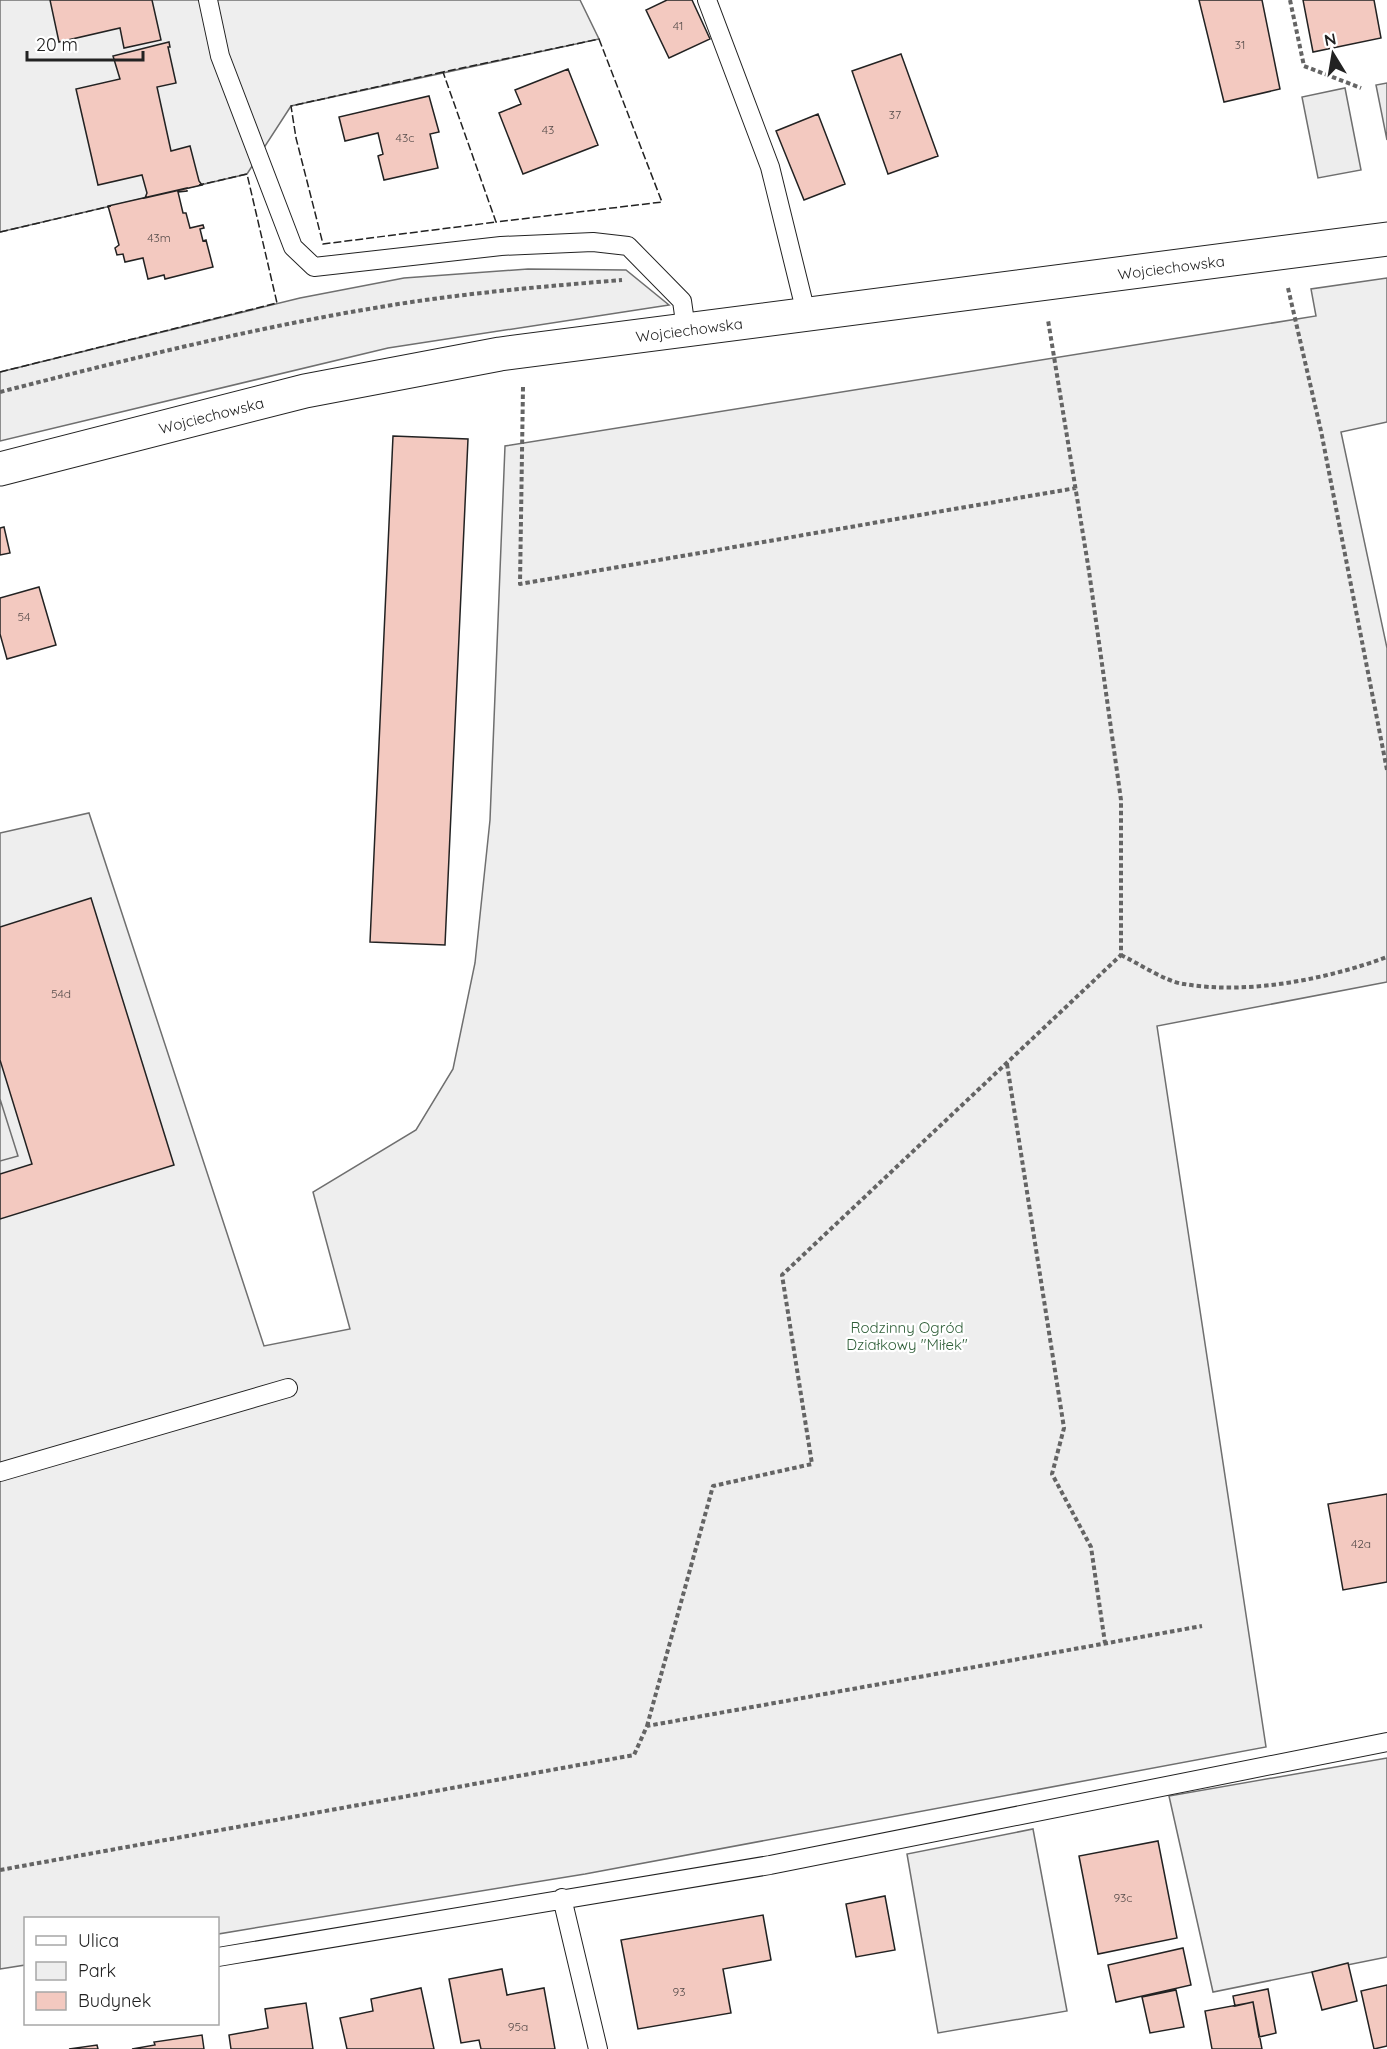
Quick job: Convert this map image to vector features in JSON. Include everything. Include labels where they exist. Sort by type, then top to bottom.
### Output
[{"type":"street","name":"Wojciechowska","points":[[0,469],[216,412],[348,382],[500,354],[1387,239]]},
{"type":"lane","points":[[208,0],[220,56],[293,247],[314,267],[501,246],[593,242],[628,246],[682,301],[686,329]]},
{"type":"lane","points":[[706,0],[771,167],[806,313]]},
{"type":"lane","points":[[0,1472],[288,1388]]},
{"type":"lane","points":[[219,1957],[770,1865],[1387,1742]]},
{"type":"lane","points":[[562,1898],[598,2049]]},
{"type":"path","points":[[1290,0],[1304,66],[1361,88]]},
{"type":"path","points":[[1286,278],[1321,431],[1387,770]]},
{"type":"path","points":[[0,1870],[634,1755],[647,1726],[713,1486],[812,1464],[782,1275],[1121,955],[1121,800],[1076,488],[1047,312]]},
{"type":"path","points":[[523,381],[520,584],[1076,488]]},
{"type":"path","points":[[1121,955],[1182,984],[1249,987],[1350,970],[1387,957]]},
{"type":"path","points":[[1006,1064],[1064,1428],[1052,1474],[1091,1547],[1105,1643]]},
{"type":"path","points":[[647,1726],[1202,1626]]},
{"type":"green space","points":[[0,0],[580,0],[599,39],[291,106],[247,174],[0,232]]},
{"type":"green space","points":[[528,269],[626,270],[669,305],[388,348],[0,441],[0,372],[300,298],[404,278]]},
{"type":"green space","name":"Rodzinny Ogród Działkowy \"Miłek\"","points":[[1387,278],[1387,422],[1341,432],[1387,648],[1387,982],[1157,1026],[1266,1747],[585,1874],[219,1934],[219,1917],[24,1917],[24,1965],[0,1969],[0,833],[89,813],[264,1346],[350,1329],[313,1192],[416,1130],[453,1069],[475,963],[490,820],[505,446],[1316,316],[1311,289]]},
{"type":"green space","points":[[1387,1758],[1387,1957],[1213,1992],[1169,1796]]},
{"type":"green space","points":[[1033,1829],[1067,2011],[938,2033],[907,1854]]},
{"type":"shaded area","points":[[1387,83],[1387,140],[1376,85]]},
{"type":"shaded area","points":[[1345,88],[1361,170],[1318,178],[1302,97]]},
{"type":"shaded area","points":[[0,1099],[18,1156],[0,1161]]},
{"type":"building","points":[[50,0],[152,0],[161,40],[124,48],[120,28],[59,42]]},
{"type":"building","points":[[667,0],[692,0],[710,39],[669,58],[646,10]]},
{"type":"building","points":[[1199,0],[1262,0],[1280,89],[1224,102]]},
{"type":"building","points":[[1303,0],[1374,0],[1381,38],[1313,52]]},
{"type":"building","points":[[169,42],[170,47],[168,47],[176,83],[157,87],[171,151],[190,146],[202,185],[145,198],[147,193],[142,175],[98,185],[76,89],[120,79],[113,56]]},
{"type":"building","points":[[901,54],[938,156],[888,174],[852,71]]},
{"type":"building","points":[[568,69],[598,145],[523,174],[499,113],[521,104],[515,90]]},
{"type":"building","points":[[429,96],[439,132],[430,134],[438,168],[384,180],[378,156],[383,154],[378,133],[345,141],[339,117]]},
{"type":"building","points":[[818,114],[845,184],[804,200],[776,131]]},
{"type":"building","points":[[187,188],[187,191],[178,192],[183,213],[186,213],[190,228],[203,225],[204,228],[200,229],[203,241],[206,240],[213,267],[165,279],[164,275],[148,279],[143,258],[125,262],[123,254],[117,255],[115,248],[119,245],[108,206]]},
{"type":"building","points":[[393,436],[468,439],[445,945],[370,942]]},
{"type":"building","points":[[4,527],[10,553],[0,555],[0,528]]},
{"type":"building","points":[[39,587],[56,645],[7,659],[0,634],[0,598]]},
{"type":"building","points":[[91,898],[174,1165],[0,1219],[0,1174],[32,1164],[0,1060],[0,927]]},
{"type":"building","points":[[1387,1494],[1387,1582],[1343,1590],[1328,1504]]},
{"type":"building","points":[[1158,1841],[1177,1938],[1098,1954],[1079,1856]]},
{"type":"building","points":[[885,1896],[895,1950],[856,1957],[846,1904]]},
{"type":"building","points":[[763,1915],[771,1960],[723,1969],[731,2013],[638,2029],[621,1940]]},
{"type":"building","points":[[1183,1948],[1191,1985],[1116,2002],[1108,1965]]},
{"type":"building","points":[[1348,1963],[1357,2001],[1322,2010],[1312,1972]]},
{"type":"building","points":[[502,1969],[507,1995],[544,1988],[555,2049],[481,2049],[479,2040],[461,2043],[449,1979]]},
{"type":"building","points":[[1387,1985],[1387,2046],[1374,2049],[1361,1991]]},
{"type":"building","points":[[421,1988],[434,2049],[347,2049],[340,2018],[373,2011],[371,1999]]},
{"type":"building","points":[[1268,1989],[1276,2033],[1259,2037],[1253,2002],[1235,2006],[1233,1996]]},
{"type":"building","points":[[1176,1990],[1184,2027],[1150,2033],[1142,1997]]},
{"type":"building","points":[[1253,2002],[1262,2049],[1212,2049],[1205,2011]]},
{"type":"building","points":[[306,2003],[313,2049],[231,2049],[229,2035],[268,2028],[265,2009]]},
{"type":"building","points":[[202,2035],[204,2049],[132,2049],[155,2045],[154,2042]]},
{"type":"building","points":[[97,2045],[98,2049],[69,2049]]},
{"type":"fence","points":[[599,39],[662,202],[496,222],[443,72],[599,39]]},
{"type":"fence","points":[[443,72],[291,106],[296,138],[323,244],[496,222]]},
{"type":"fence","points":[[0,372],[277,303],[247,174],[199,185]]},
{"type":"fence","points":[[0,232],[111,206]]}]
